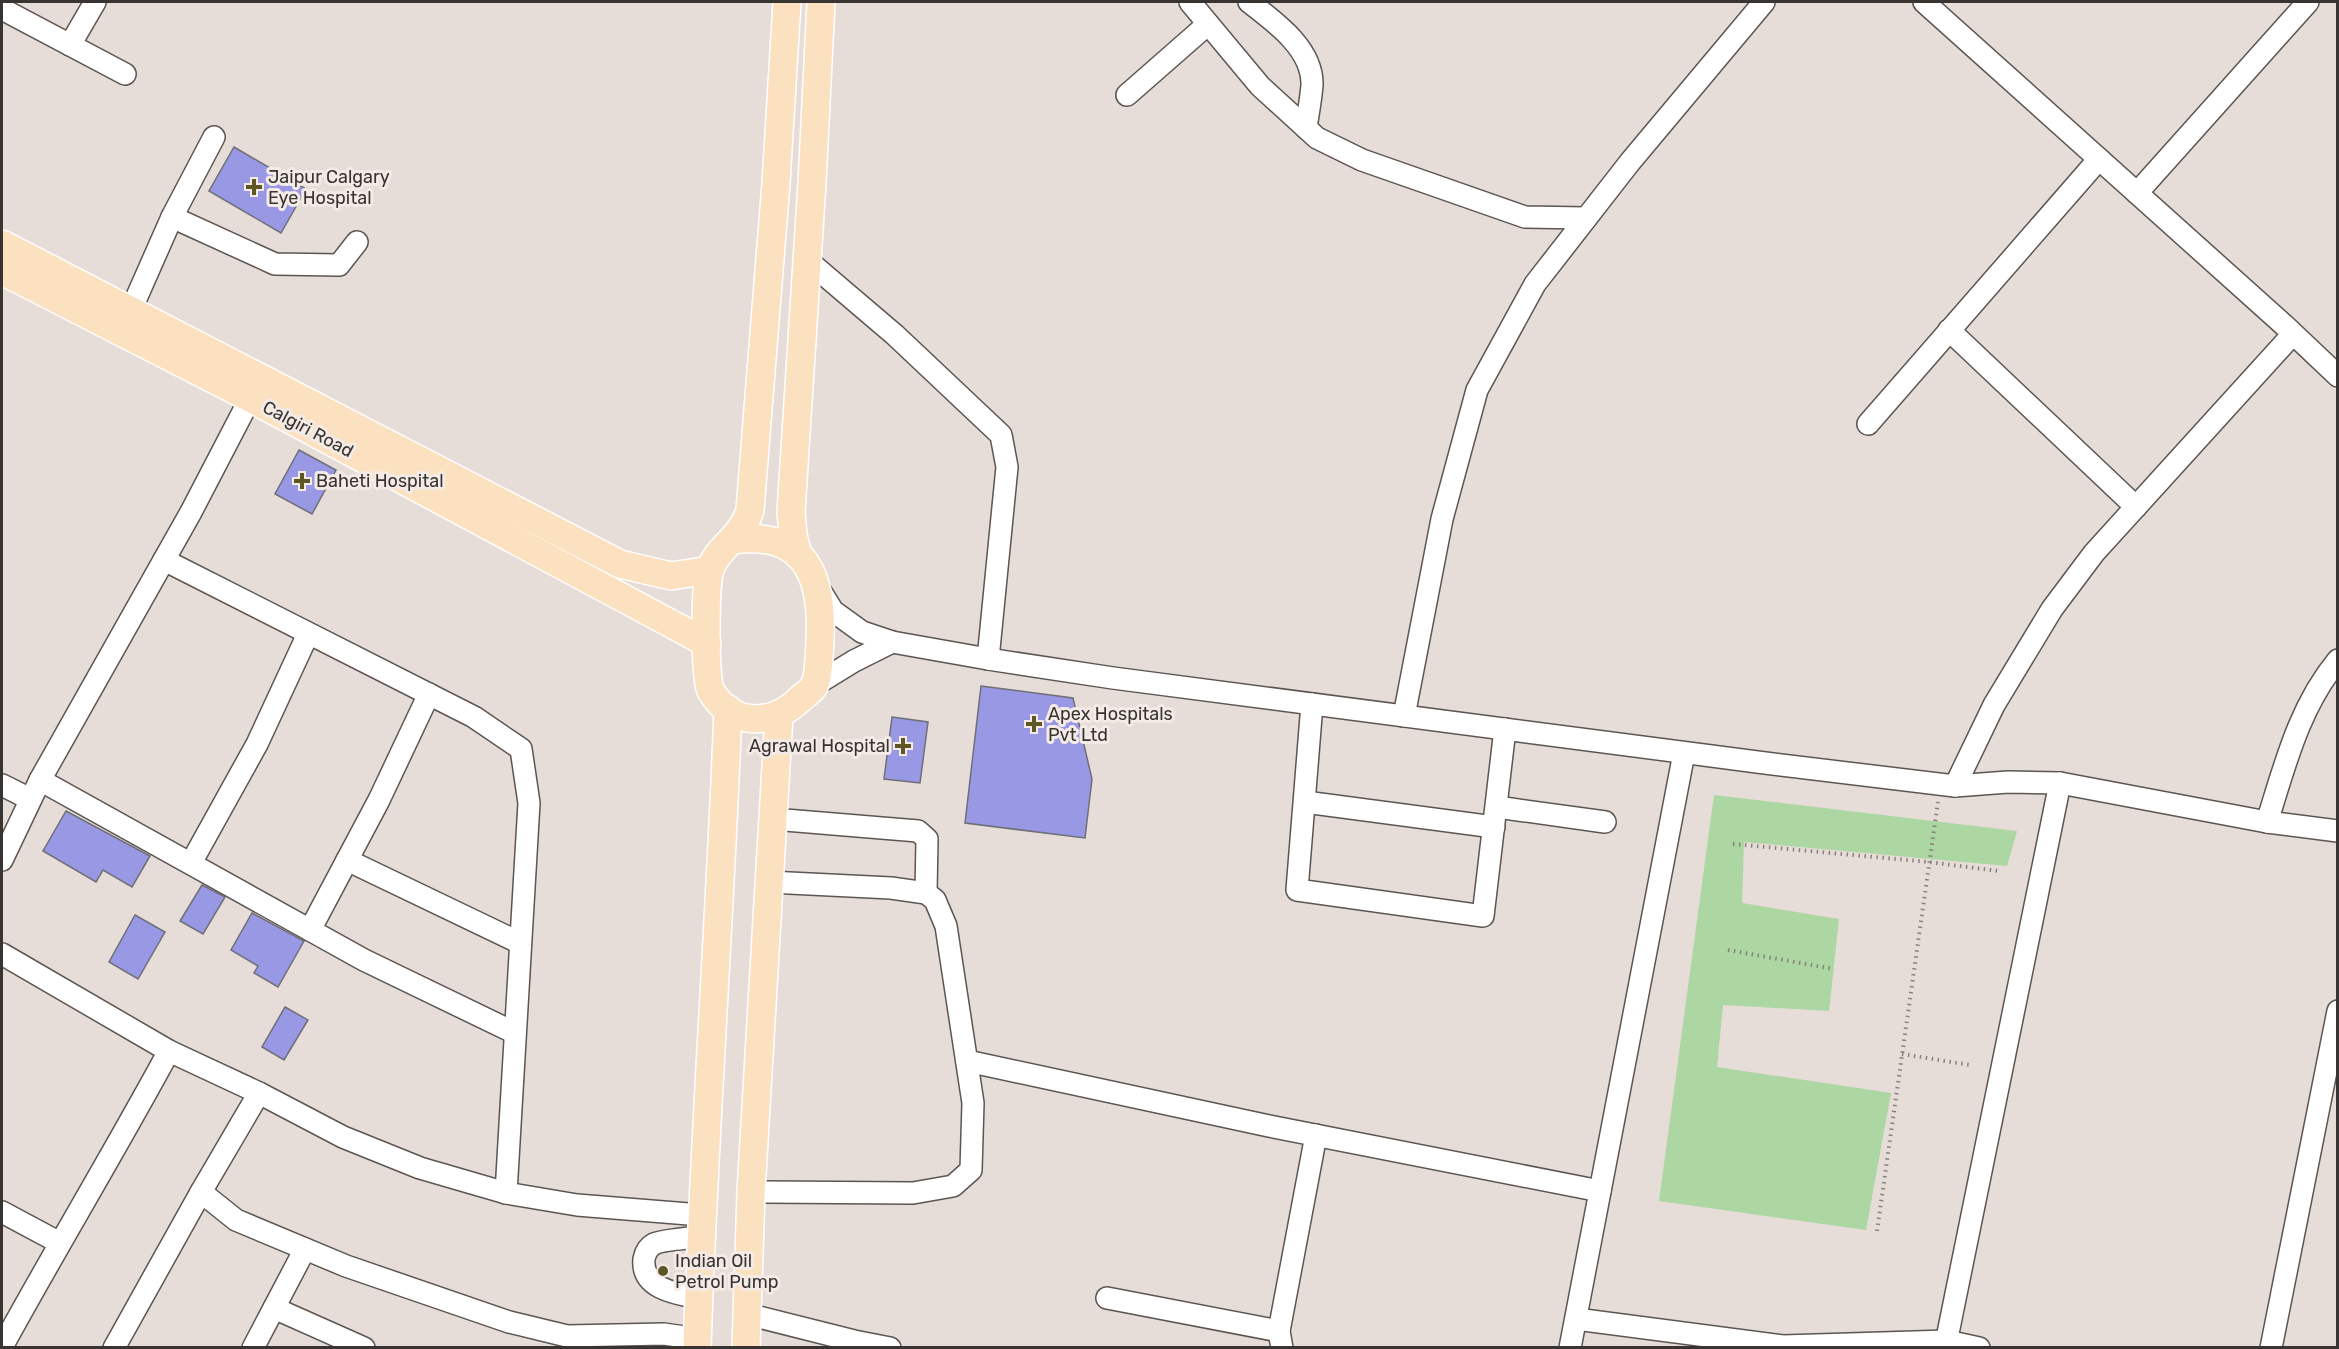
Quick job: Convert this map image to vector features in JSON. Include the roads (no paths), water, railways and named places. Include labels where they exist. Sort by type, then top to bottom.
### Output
[{"type":"main road","points":[[733,540],[755,537],[775,540],[798,555],[807,566],[817,587],[820,635],[819,665],[815,685],[779,715],[759,720],[739,716],[722,705],[710,689],[706,663],[707,590],[710,570],[718,554],[746,525],[750,510],[776,183],[787,2]]},
{"type":"main road","points":[[798,555],[792,535],[791,512],[821,2]]},
{"type":"main road","name":"Calgiri Road","points":[[2,244],[131,310],[255,387],[707,643]]},
{"type":"main road","name":"Calgiri Road","points":[[2,271],[255,387],[620,564],[670,576],[710,570]]},
{"type":"main road","points":[[698,1343],[701,1226],[723,854],[728,709]]},
{"type":"main road","points":[[746,1347],[752,1192],[779,715]]},
{"type":"street","points":[[70,45],[95,2]]},
{"type":"street","points":[[1190,2],[1260,86],[1317,138],[1362,160],[1525,216],[1586,218]]},
{"type":"street","points":[[1249,2],[1275,23],[1307,60],[1312,84],[1306,128]]},
{"type":"street","points":[[1404,716],[1442,519],[1477,390],[1535,284],[1637,153],[1764,2]]},
{"type":"street","points":[[1924,2],[2294,334],[2337,376]]},
{"type":"street","points":[[2137,193],[2308,2]]},
{"type":"street","points":[[2,9],[125,74]]},
{"type":"street","points":[[1127,95],[1209,24]]},
{"type":"street","points":[[131,310],[172,217],[214,137]]},
{"type":"street","points":[[1868,424],[2099,159]]},
{"type":"street","points":[[172,217],[275,264],[339,265],[357,242]]},
{"type":"street","points":[[807,260],[895,335],[1001,435],[1007,467],[988,659]]},
{"type":"street","points":[[1949,330],[2136,507]]},
{"type":"street","points":[[1948,785],[2052,609],[2094,553],[2294,334]]},
{"type":"street","points":[[2,860],[40,780],[165,560],[255,387]]},
{"type":"street","points":[[165,560],[474,717],[521,749],[529,803],[506,1193]]},
{"type":"street","points":[[817,587],[832,611],[862,632],[892,642],[988,659],[1113,678],[1684,753],[1948,785],[2008,782],[2060,783],[2267,822],[2337,831]]},
{"type":"street","points":[[191,863],[257,744],[308,634]]},
{"type":"street","points":[[815,685],[854,661],[892,642]]},
{"type":"street","points":[[2267,822],[2294,735],[2315,691],[2337,660]]},
{"type":"street","points":[[310,930],[379,800],[429,694]]},
{"type":"street","points":[[1312,704],[1297,890],[1483,916],[1505,729]]},
{"type":"street","points":[[1570,1347],[1684,753]]},
{"type":"street","points":[[40,780],[364,960],[515,1033]]},
{"type":"street","points":[[1946,1344],[2060,783]]},
{"type":"street","points":[[2,785],[30,799]]},
{"type":"street","points":[[1305,802],[1496,817],[1605,822]]},
{"type":"street","points":[[773,819],[918,831],[927,839],[926,893]]},
{"type":"street","points":[[347,860],[520,943]]},
{"type":"street","points":[[752,1192],[913,1193],[953,1186],[971,1170],[973,1104],[946,926],[935,900],[926,893],[891,888],[769,882]]},
{"type":"street","points":[[2,954],[169,1051],[343,1137],[420,1168],[506,1193],[701,1226]]},
{"type":"street","points":[[2271,1347],[2337,1011]]},
{"type":"street","points":[[2,1347],[60,1243],[120,1143],[169,1051]]},
{"type":"street","points":[[967,1061],[1316,1135],[1600,1191]]},
{"type":"street","points":[[114,1347],[259,1094]]},
{"type":"street","points":[[1107,1298],[1280,1339],[1316,1135]]},
{"type":"street","points":[[201,1192],[236,1220],[346,1266],[509,1322],[542,1339],[567,1336],[664,1334],[698,1343]]},
{"type":"street","points":[[2,1212],[60,1243]]},
{"type":"street","points":[[699,1298],[666,1291],[649,1279],[644,1267],[645,1253],[654,1244],[701,1226]]},
{"type":"street","points":[[253,1347],[305,1249]]},
{"type":"street","points":[[274,1308],[363,1347]]},
{"type":"street","points":[[747,1314],[854,1341],[890,1347]]},
{"type":"street","points":[[1576,1319],[1783,1346],[1946,1344],[1979,1347]]},
{"type":"place","name":"Jaipur Calgary Eye Hospital","points":[[254,187]]},
{"type":"place","name":"Baheti Hospital","points":[[302,481]]},
{"type":"place","name":"Apex Hospitals Pvt Ltd","points":[[1034,724]]},
{"type":"place","name":"Agrawal Hospital","points":[[903,746]]},
{"type":"place","name":"Indian Oil Petrol Pump","points":[[663,1271]]}]
